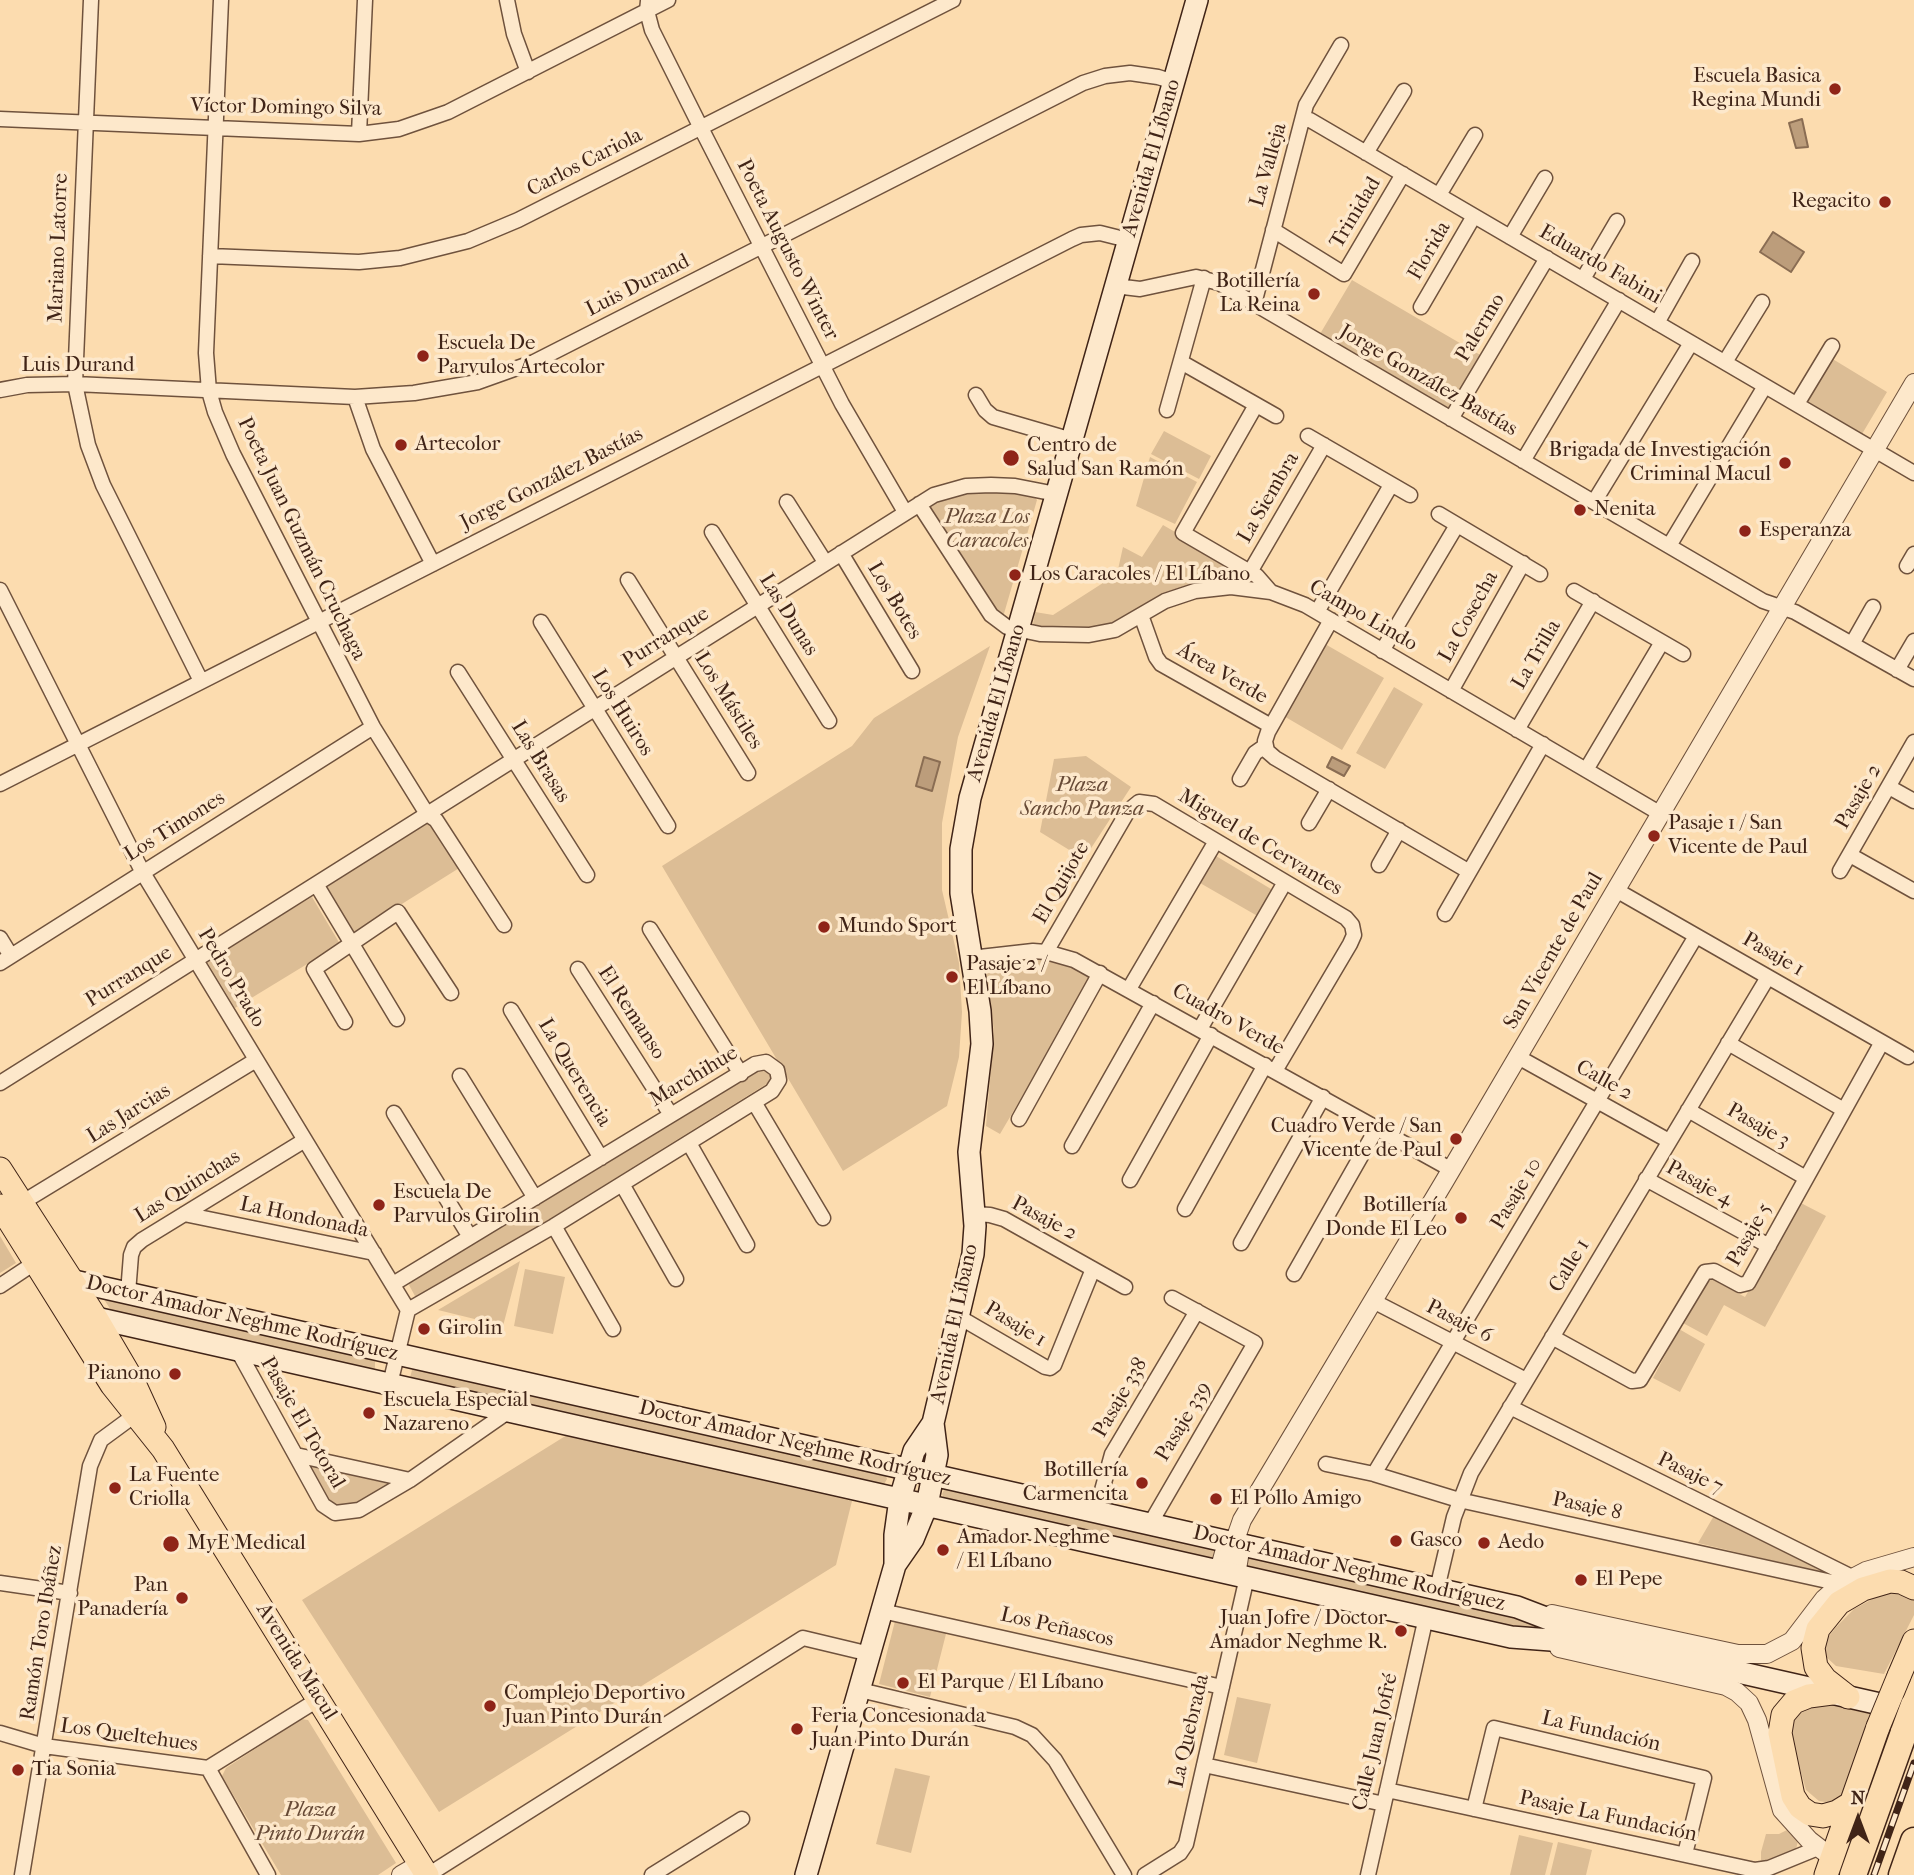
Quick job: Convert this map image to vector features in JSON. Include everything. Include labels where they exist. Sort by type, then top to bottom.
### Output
[{"type":"highway","points":[[1853,1875],[1899,1724],[1914,1705]]},
{"type":"highway","points":[[1902,1875],[1914,1842]]},
{"type":"main road","name":"Avenida El Líbano","points":[[895,1565],[913,1539],[927,1505],[937,1455],[933,1423],[973,1254],[974,1214],[970,1153],[982,1036],[961,893],[960,862],[965,823],[977,771],[1197,0]]},
{"type":"main road","name":"Avenida Macul","points":[[0,1169],[74,1281],[133,1381],[163,1449]]},
{"type":"main road","name":"Avenida Macul","points":[[0,1206],[100,1366],[163,1449],[319,1699],[419,1872]]},
{"type":"main road","name":"Doctor Amador Neghme Rodríguez","points":[[74,1281],[1517,1607],[1614,1644],[1840,1695]]},
{"type":"main road","points":[[60,1301],[96,1318]]},
{"type":"main road","name":"Doctor Amador Neghme Rodríguez","points":[[96,1318],[1511,1637],[1614,1644]]},
{"type":"main road","points":[[600,1431],[606,1401]]},
{"type":"main road","name":"Avenida El Líbano","points":[[806,1875],[895,1565],[895,1535],[908,1469],[914,1451],[933,1423]]},
{"type":"main road","points":[[1899,1724],[1840,1695],[1816,1667],[1813,1648],[1818,1629],[1839,1603],[1868,1586],[1896,1581],[1914,1588]]},
{"type":"main road","points":[[1825,1860],[1850,1804],[1899,1724],[1899,1676],[1914,1641]]},
{"type":"main road","points":[[1840,1695],[1809,1696],[1794,1702],[1783,1715],[1780,1733],[1793,1796],[1800,1807],[1810,1814],[1823,1816],[1850,1804]]},
{"type":"street","name":"Mariano Latorre","points":[[91,0],[75,384],[88,444],[103,485],[201,681]]},
{"type":"street","name":"Poeta Juan Guzmán Cruchaga","points":[[220,0],[206,353],[209,391],[233,454],[373,727],[427,814],[436,820],[504,925]]},
{"type":"street","points":[[359,134],[365,0]]},
{"type":"street","points":[[507,0],[514,34],[528,72]]},
{"type":"street","name":"Víctor Domingo Silva","points":[[0,119],[359,134],[399,129],[432,119],[528,72],[648,5],[668,0]]},
{"type":"street","name":"Carlos Cariola","points":[[210,256],[359,262],[400,258],[442,249],[518,220],[953,0]]},
{"type":"street","name":"Poeta Augusto Winter","points":[[648,5],[652,30],[701,128],[862,442],[905,512]]},
{"type":"street","name":"La Valleja","points":[[1254,304],[1309,98],[1341,45]]},
{"type":"street","name":"Luis Durand","points":[[0,390],[27,385],[75,384],[355,397],[440,390],[478,382],[512,371],[1083,83],[1105,76],[1130,73],[1174,82]]},
{"type":"street","name":"Trinidad","points":[[1366,153],[1404,91]]},
{"type":"street","name":"Eduardo Fabini","points":[[1304,120],[1310,120],[1914,472]]},
{"type":"street","name":"Florida","points":[[1439,195],[1475,135]]},
{"type":"street","name":"Trinidad","points":[[1273,230],[1344,274],[1403,174]]},
{"type":"street","points":[[1510,237],[1545,178]]},
{"type":"street","name":"Florida","points":[[1421,307],[1474,216]]},
{"type":"street","points":[[1583,279],[1617,221]]},
{"type":"street","name":"Jorge González Bastías","points":[[0,784],[1081,235],[1100,233],[1128,240]]},
{"type":"street","name":"Palermo","points":[[1451,419],[1547,258]]},
{"type":"street","points":[[1657,323],[1692,261]]},
{"type":"street","points":[[1115,286],[1140,289],[1189,278],[1204,278],[1167,410]]},
{"type":"street","name":"Jorge González Bastías","points":[[1204,278],[1254,304],[1768,604],[1795,612],[1914,679]]},
{"type":"street","points":[[1523,461],[1619,300]]},
{"type":"street","points":[[1725,362],[1762,302]]},
{"type":"street","points":[[1594,502],[1691,343]]},
{"type":"street","points":[[1797,404],[1832,346]]},
{"type":"street","points":[[1181,362],[1276,416]]},
{"type":"street","name":"San Vicente de Paul","points":[[1234,1574],[1224,1553],[1234,1543],[1245,1513],[1452,1170],[1914,383]]},
{"type":"street","points":[[1669,546],[1765,386]]},
{"type":"street","points":[[976,395],[993,417],[1072,440]]},
{"type":"street","points":[[355,397],[373,449],[433,564]]},
{"type":"street","points":[[1256,405],[1183,533],[1250,572],[1271,592]]},
{"type":"street","name":"La Siembra","points":[[1308,436],[1409,495]]},
{"type":"street","name":"La Siembra","points":[[1250,572],[1324,445]]},
{"type":"street","name":"Purranque","points":[[0,1083],[919,504],[948,490],[979,485],[1016,486],[1056,494]]},
{"type":"street","points":[[1317,612],[1391,485]]},
{"type":"street","points":[[787,502],[825,562]]},
{"type":"street","points":[[919,504],[991,615],[1002,625],[1018,630]]},
{"type":"street","name":"La Cosecha","points":[[1439,514],[1540,574]]},
{"type":"street","points":[[1382,651],[1457,525]]},
{"type":"street","name":"Las Dunas","points":[[712,532],[829,721]]},
{"type":"street","name":"Los Botes","points":[[841,553],[912,671]]},
{"type":"street","name":"La Cosecha","points":[[1451,691],[1523,563]]},
{"type":"street","name":"Los Mástiles","points":[[628,580],[748,774]]},
{"type":"street","name":"Campo Lindo","points":[[1018,630],[1058,636],[1090,635],[1115,629],[1165,601],[1195,591],[1231,587],[1271,592],[1288,597],[1317,612],[1661,814]]},
{"type":"street","name":"Pedro Prado","points":[[0,590],[143,873],[408,1310]]},
{"type":"street","points":[[1574,591],[1683,654]]},
{"type":"street","name":"La Trilla","points":[[1517,730],[1593,601]]},
{"type":"street","points":[[1852,644],[1873,607]]},
{"type":"street","name":"Área Verde","points":[[1141,615],[1161,664],[1271,726]]},
{"type":"street","points":[[1331,620],[1271,726],[1265,747],[1275,758],[1468,870]]},
{"type":"street","name":"Los Huiros","points":[[541,622],[668,826]]},
{"type":"street","points":[[1897,670],[1914,641]]},
{"type":"street","points":[[1586,770],[1662,642]]},
{"type":"street","name":"Las Brasas","points":[[458,672],[587,875]]},
{"type":"street","name":"Los Timones","points":[[6,959],[373,727]]},
{"type":"street","name":"Pasaje 2","points":[[1840,872],[1914,743]]},
{"type":"street","points":[[1445,914],[1543,744]]},
{"type":"street","points":[[1240,779],[1255,753],[1265,747]]},
{"type":"street","points":[[1889,787],[1914,801]]},
{"type":"street","points":[[1309,823],[1329,789]]},
{"type":"street","name":"Miguel de Cervantes","points":[[1139,802],[1154,804],[1346,918],[1353,930],[1350,944],[1284,1056],[1270,1068]]},
{"type":"street","name":"El Quijote","points":[[1046,951],[1128,811],[1139,802]]},
{"type":"street","points":[[1379,865],[1399,830]]},
{"type":"street","points":[[1133,983],[1216,841]]},
{"type":"street","points":[[1850,855],[1914,891]]},
{"type":"street","points":[[1130,1180],[1285,882]]},
{"type":"street","points":[[316,884],[397,1019]]},
{"type":"street","name":"Pasaje 1","points":[[1616,890],[1908,1057]]},
{"type":"street","points":[[345,1022],[314,969],[398,912],[451,993]]},
{"type":"street","points":[[650,929],[741,1073]]},
{"type":"street","name":"Pasaje 10","points":[[1374,1474],[1696,936]]},
{"type":"street","points":[[0,938],[6,959]]},
{"type":"street","name":"Cuadro Verde","points":[[971,958],[1020,951],[1046,951],[1133,983],[1153,1003],[1452,1170]]},
{"type":"street","name":"El Remanso","points":[[578,969],[671,1115]]},
{"type":"street","points":[[1019,1119],[1100,973]]},
{"type":"street","name":"Calle 1","points":[[1437,1589],[1459,1500],[1471,1473],[1768,977]]},
{"type":"street","points":[[1072,1146],[1153,1003]]},
{"type":"street","name":"La Querencia","points":[[511,1010],[601,1158]]},
{"type":"street","name":"Pasaje 5","points":[[1552,1337],[1632,1381],[1643,1377],[1703,1274],[1711,1270],[1736,1284],[1744,1286],[1748,1283],[1882,1042]]},
{"type":"street","points":[[1728,1043],[1844,1110]]},
{"type":"street","name":"Calle 2","points":[[1518,1057],[1669,1141]]},
{"type":"street","name":"Las Jarcias","points":[[23,1202],[256,1060]]},
{"type":"street","name":"Marchihue","points":[[393,1284],[755,1064],[766,1062],[777,1070],[777,1086],[754,1102],[554,1226],[408,1310]]},
{"type":"street","points":[[1185,1209],[1270,1068]]},
{"type":"street","points":[[460,1076],[535,1198]]},
{"type":"street","points":[[1241,1243],[1323,1097]]},
{"type":"street","points":[[754,1102],[822,1218]]},
{"type":"street","name":"Pasaje 3","points":[[1688,1110],[1806,1178]]},
{"type":"street","points":[[394,1113],[470,1237]]},
{"type":"street","points":[[1294,1275],[1377,1128]]},
{"type":"street","name":"Las Quinchas","points":[[128,1293],[131,1255],[134,1247],[142,1240],[305,1140]]},
{"type":"street","points":[[689,1143],[747,1245]]},
{"type":"street","name":"Pasaje 4","points":[[1646,1179],[1769,1246]]},
{"type":"street","points":[[622,1184],[676,1279]]},
{"type":"street","name":"La Hondonada","points":[[184,1214],[374,1253]]},
{"type":"street","name":"Pasaje 2","points":[[974,1214],[1004,1219],[1125,1287]]},
{"type":"street","points":[[554,1226],[613,1329]]},
{"type":"street","points":[[0,1286],[36,1262]]},
{"type":"street","name":"Pasaje 1","points":[[958,1317],[1050,1368],[1054,1365],[1093,1269]]},
{"type":"street","points":[[1172,1298],[1197,1311]]},
{"type":"street","name":"Pasaje 6","points":[[1373,1301],[1526,1380]]},
{"type":"street","points":[[390,1384],[408,1310]]},
{"type":"street","name":"Pasaje 339","points":[[1150,1524],[1255,1343],[1197,1311]]},
{"type":"street","name":"Pasaje 338","points":[[1096,1512],[1112,1454],[1197,1311]]},
{"type":"street","name":"Pasaje El Totoral","points":[[237,1349],[323,1504],[335,1513],[359,1510],[410,1480]]},
{"type":"street","name":"Pasaje 7","points":[[1510,1408],[1846,1581]]},
{"type":"street","points":[[296,1455],[410,1480],[509,1411]]},
{"type":"street","name":"Ramón Toro Ibáñez","points":[[22,1875],[93,1455],[105,1436],[135,1415]]},
{"type":"street","name":"Pasaje 8","points":[[1326,1464],[1374,1474],[1459,1500],[1846,1581]]},
{"type":"street","name":"Doctor Amador Neghme Rodríguez","points":[[1517,1607],[1738,1654],[1757,1655],[1776,1651],[1792,1641],[1824,1599],[1846,1581],[1876,1567],[1914,1557]]},
{"type":"street","name":"La Quebrada","points":[[1146,1875],[1180,1853],[1186,1844],[1222,1687],[1234,1574]]},
{"type":"street","points":[[0,1583],[70,1593]]},
{"type":"street","name":"Los Peñascos","points":[[882,1611],[1222,1687]]},
{"type":"street","name":"Calle Juan Jofré","points":[[1370,1872],[1426,1617]]},
{"type":"street","name":"Doctor Amador Neghme Rodríguez","points":[[1511,1637],[1726,1686],[1737,1692],[1755,1713],[1782,1810],[1825,1860]]},
{"type":"street","points":[[419,1872],[803,1638],[870,1654]]},
{"type":"street","points":[[860,1690],[1014,1727],[1032,1735],[1055,1760],[1124,1875]]},
{"type":"street","name":"Los Queltehues","points":[[0,1733],[44,1746],[208,1768],[319,1699]]},
{"type":"street","name":"La Fundación","points":[[1474,1809],[1494,1728],[1704,1779],[1685,1854]]},
{"type":"street","points":[[1204,1765],[1385,1797]]},
{"type":"street","points":[[208,1768],[268,1875]]},
{"type":"street","name":"Pasaje La Fundación","points":[[1385,1797],[1474,1809],[1685,1854],[1727,1870],[1762,1870],[1825,1860]]},
{"type":"street","points":[[652,1875],[742,1819]]},
{"type":"green space","points":[[1352,280],[1482,356],[1450,409],[1320,334]]},
{"type":"green space","points":[[1831,358],[1887,392],[1862,434],[1806,400]]},
{"type":"green space","points":[[1164,431],[1211,456],[1199,479],[1151,454]]},
{"type":"green space","points":[[1150,457],[1197,482],[1175,524],[1136,506]]},
{"type":"green space","name":"Plaza Los Caracoles","points":[[997,489],[1033,495],[1037,500],[1003,617],[994,614],[926,508],[947,497]]},
{"type":"green space","points":[[1163,525],[1244,572],[1242,579],[1188,586],[1127,619],[1095,629],[1041,630],[1033,624],[1035,612],[1053,615],[1117,574],[1123,547],[1142,557]]},
{"type":"green space","points":[[1325,644],[1384,678],[1342,750],[1282,715]]},
{"type":"green space","name":"Mundo Sport","points":[[990,646],[958,737],[942,823],[942,890],[959,963],[962,1012],[959,1057],[947,1106],[843,1171],[662,866],[852,746],[874,718]]},
{"type":"green space","points":[[1394,687],[1423,704],[1385,769],[1356,753]]},
{"type":"green space","name":"Plaza Sancho Panza","points":[[1086,756],[1131,787],[1084,859],[1040,832],[1054,759]]},
{"type":"green space","points":[[442,813],[472,860],[354,934],[324,887]]},
{"type":"green space","points":[[1216,856],[1276,892],[1261,918],[1200,883]]},
{"type":"green space","points":[[312,897],[340,944],[235,1008],[206,960]]},
{"type":"green space","points":[[1042,956],[1070,966],[1091,979],[1000,1134],[986,1126],[994,1032],[986,966],[993,958]]},
{"type":"green space","points":[[766,1066],[772,1075],[768,1083],[424,1297],[415,1296],[409,1285],[413,1277],[758,1067]]},
{"type":"green space","points":[[1799,1202],[1826,1216],[1765,1327],[1724,1305],[1707,1336],[1683,1323],[1708,1277],[1745,1297]]},
{"type":"green space","points":[[0,1236],[16,1263],[0,1273]]},
{"type":"green space","points":[[520,1261],[503,1326],[438,1310]]},
{"type":"green space","points":[[525,1269],[565,1277],[553,1334],[514,1326]]},
{"type":"green space","points":[[100,1293],[375,1358],[375,1367],[374,1370],[114,1315]]},
{"type":"green space","points":[[1679,1329],[1705,1344],[1680,1392],[1653,1378]]},
{"type":"green space","points":[[413,1366],[885,1472],[887,1479],[883,1486],[410,1378]]},
{"type":"green space","name":"Complejo Deportivo Juan Pinto Durán","points":[[567,1435],[852,1501],[836,1565],[439,1812],[302,1600]]},
{"type":"green space","points":[[305,1464],[389,1484],[358,1507],[335,1507],[326,1498]]},
{"type":"green space","points":[[945,1488],[1218,1548],[1214,1562],[945,1501],[942,1494]]},
{"type":"green space","points":[[1715,1514],[1828,1574],[1698,1543]]},
{"type":"green space","points":[[1249,1556],[1522,1615],[1561,1629],[1531,1634],[1246,1567]]},
{"type":"green space","points":[[1895,1591],[1912,1597],[1914,1615],[1884,1674],[1836,1666],[1824,1655],[1826,1640],[1854,1609],[1880,1595]]},
{"type":"green space","points":[[896,1617],[947,1630],[930,1697],[879,1684]]},
{"type":"green space","points":[[1237,1697],[1271,1704],[1257,1763],[1224,1755]]},
{"type":"green space","points":[[1815,1702],[1871,1714],[1842,1798],[1832,1803],[1819,1801],[1806,1790],[1792,1741],[1791,1726],[1798,1709]]},
{"type":"green space","name":"Plaza Pinto Durán","points":[[301,1719],[308,1720],[396,1863],[378,1875],[281,1875],[222,1776],[226,1768]]},
{"type":"green space","points":[[895,1768],[930,1776],[911,1853],[876,1844]]},
{"type":"green space","points":[[1787,1830],[1798,1841],[1795,1853],[1764,1863],[1761,1860],[1761,1852],[1766,1834],[1779,1834]]},
{"type":"green space","points":[[1519,1835],[1553,1843],[1545,1875],[1510,1875]]},
{"type":"green space","points":[[1558,1842],[1592,1850],[1586,1875],[1550,1875]]},
{"type":"shaded area","points":[[1802,119],[1808,147],[1796,148],[1789,123]]},
{"type":"shaded area","points":[[1773,232],[1804,252],[1791,272],[1760,252]]},
{"type":"shaded area","points":[[924,757],[940,762],[932,791],[916,786]]},
{"type":"shaded area","points":[[1332,757],[1350,766],[1344,776],[1327,767]]},
{"type":"railway","points":[[1874,1875],[1914,1763]]},
{"type":"place","name":"Escuela Basica Regina Mundi","points":[[1835,89]]},
{"type":"place","name":"Regacito","points":[[1885,202]]},
{"type":"place","name":"Botillería La Reina","points":[[1314,294]]},
{"type":"place","name":"Escuela De Parvulos Artecolor","points":[[423,356]]},
{"type":"place","name":"Artecolor","points":[[401,445]]},
{"type":"place","name":"Centro de Salud San Ramón","points":[[1011,458]]},
{"type":"place","name":"Brigada de Investigación Criminal Macul","points":[[1785,463]]},
{"type":"place","name":"Nenita","points":[[1580,510]]},
{"type":"place","name":"Esperanza","points":[[1745,531]]},
{"type":"place","name":"Los Caracoles / El Líbano","points":[[1015,575]]},
{"type":"place","name":"Pasaje 1 / San Vicente de Paul","points":[[1654,836]]},
{"type":"place","name":"Mundo Sport","points":[[824,927]]},
{"type":"place","name":"Pasaje 2 / El Líbano","points":[[952,977]]},
{"type":"place","name":"Cuadro Verde / San Vicente de Paul","points":[[1456,1139]]},
{"type":"place","name":"Escuela De Parvulos Girolin","points":[[379,1205]]},
{"type":"place","name":"Botillería Donde El Leo","points":[[1461,1218]]},
{"type":"place","name":"Girolin","points":[[424,1329]]},
{"type":"place","name":"Pianono","points":[[175,1374]]},
{"type":"place","name":"Escuela Especial Nazareno","points":[[369,1413]]},
{"type":"place","name":"Botillería Carmencita","points":[[1142,1483]]},
{"type":"place","name":"La Fuente Criolla","points":[[115,1488]]},
{"type":"place","name":"El Pollo Amigo","points":[[1216,1499]]},
{"type":"place","name":"Gasco","points":[[1396,1541]]},
{"type":"place","name":"Aedo","points":[[1484,1543]]},
{"type":"place","name":"MyE Medical","points":[[171,1544]]},
{"type":"place","name":"Amador Neghme / El Líbano","points":[[943,1550]]},
{"type":"place","name":"El Pepe","points":[[1581,1580]]},
{"type":"place","name":"Pan Panadería","points":[[182,1598]]},
{"type":"place","name":"Juan Jofre / Doctor Amador Neghme R.","points":[[1401,1631]]},
{"type":"place","name":"El Parque / El Líbano","points":[[903,1683]]},
{"type":"place","name":"Complejo Deportivo Juan Pinto Durán","points":[[490,1706]]},
{"type":"place","name":"Feria Concesionada Juan Pinto Durán","points":[[797,1729]]},
{"type":"place","name":"Tia Sonia","points":[[18,1770]]}]
